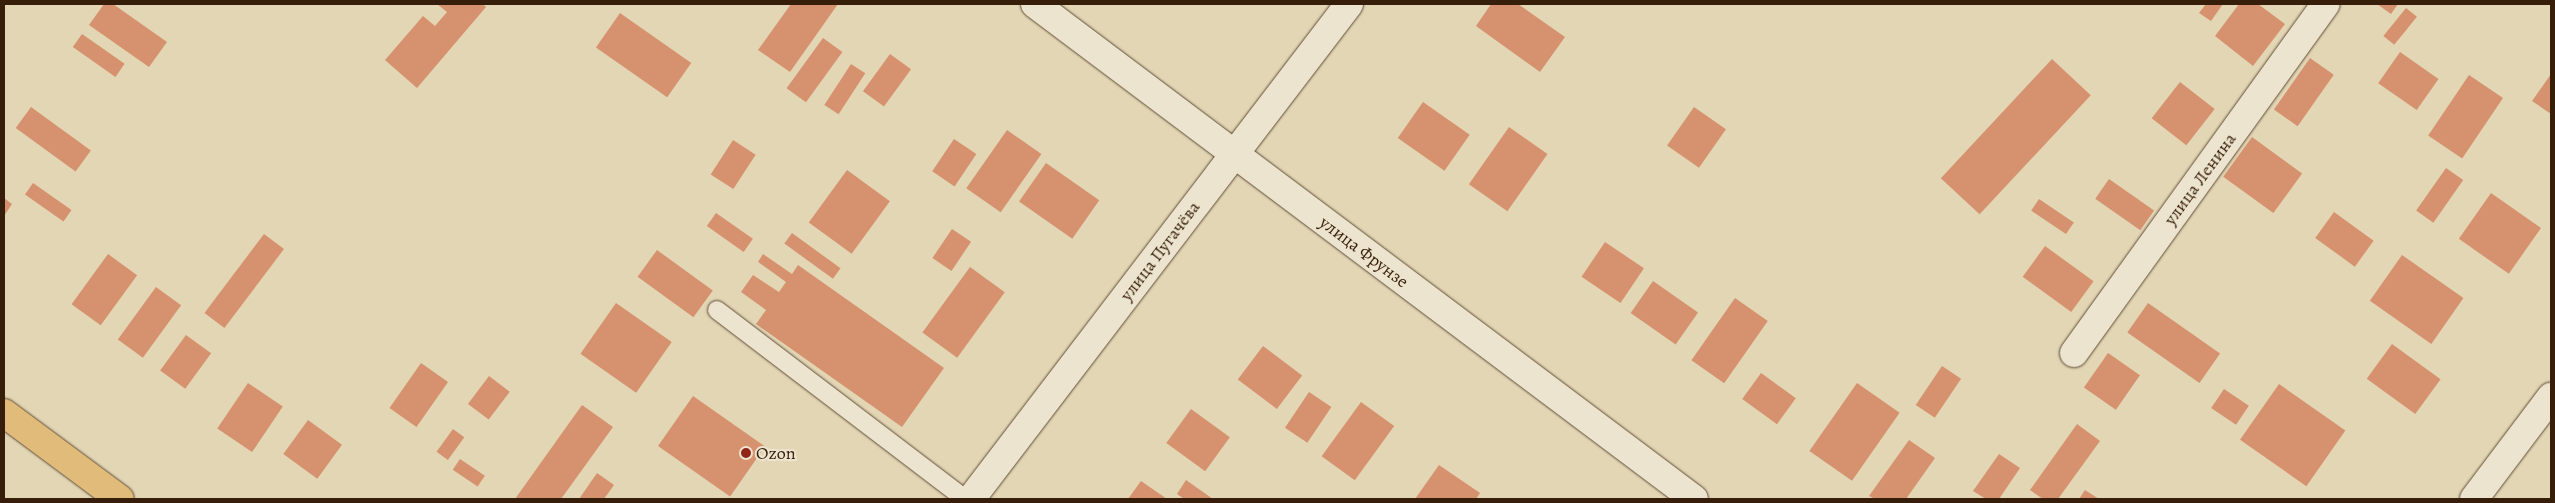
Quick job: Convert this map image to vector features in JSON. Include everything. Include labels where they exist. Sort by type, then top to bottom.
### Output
[{"type":"main road","points":[[4,413],[120,499]]},
{"type":"street","name":"улица Фрунзе","points":[[1035,4],[1694,499]]},
{"type":"street","name":"улица Пугачёва","points":[[971,499],[1349,4]]},
{"type":"street","name":"улица Ленина","points":[[2074,353],[2326,4]]},
{"type":"street","points":[[2474,499],[2551,398]]},
{"type":"lane","points":[[716,310],[965,499]]},
{"type":"building","points":[[104,4],[113,4],[167,42],[149,67],[89,25]]},
{"type":"building","points":[[437,4],[483,4],[486,7],[417,88],[385,60],[423,16],[435,26],[447,12]]},
{"type":"building","points":[[791,4],[838,4],[790,72],[758,50]]},
{"type":"building","points":[[1491,4],[1518,4],[1565,37],[1540,72],[1476,26]]},
{"type":"building","points":[[2206,4],[2223,4],[2211,21],[2199,13]]},
{"type":"building","points":[[2239,4],[2258,4],[2285,24],[2253,66],[2215,36]]},
{"type":"building","points":[[2377,4],[2398,4],[2391,14]]},
{"type":"building","points":[[2406,8],[2417,17],[2394,45],[2383,36]]},
{"type":"building","points":[[620,13],[691,63],[667,97],[596,47]]},
{"type":"building","points":[[82,34],[125,64],[115,77],[73,47]]},
{"type":"building","points":[[823,38],[842,52],[806,102],[787,88]]},
{"type":"building","points":[[2400,52],[2439,79],[2417,110],[2378,83]]},
{"type":"building","points":[[890,54],[911,69],[884,106],[863,91]]},
{"type":"building","points":[[2310,58],[2334,75],[2298,126],[2274,110]]},
{"type":"building","points":[[2052,59],[2091,95],[1980,214],[1941,178]]},
{"type":"building","points":[[851,64],[865,73],[839,114],[824,105]]},
{"type":"building","points":[[2551,74],[2551,114],[2532,101]]},
{"type":"building","points":[[2469,75],[2503,98],[2462,158],[2428,136]]},
{"type":"building","points":[[2180,82],[2215,109],[2186,145],[2152,118]]},
{"type":"building","points":[[1423,102],[1470,135],[1444,171],[1398,138]]},
{"type":"building","points":[[31,107],[91,150],[76,172],[16,128]]},
{"type":"building","points":[[1694,107],[1726,129],[1699,168],[1667,146]]},
{"type":"building","points":[[1509,127],[1548,154],[1507,211],[1469,184]]},
{"type":"building","points":[[1007,130],[1041,154],[1001,212],[966,188]]},
{"type":"building","points":[[2252,137],[2302,173],[2273,213],[2223,177]]},
{"type":"building","points":[[954,139],[976,154],[955,186],[932,171]]},
{"type":"building","points":[[733,140],[756,155],[733,189],[711,174]]},
{"type":"building","points":[[1046,163],[1099,200],[1072,239],[1019,202]]},
{"type":"building","points":[[2446,168],[2463,180],[2433,223],[2416,211]]},
{"type":"building","points":[[847,170],[890,201],[852,254],[809,223]]},
{"type":"building","points":[[2109,179],[2154,211],[2140,230],[2095,199]]},
{"type":"building","points":[[33,183],[72,210],[63,221],[25,194]]},
{"type":"building","points":[[2491,193],[2541,228],[2509,274],[2459,239]]},
{"type":"building","points":[[4,198],[12,204],[4,216]]},
{"type":"building","points":[[2039,199],[2074,222],[2066,234],[2031,211]]},
{"type":"building","points":[[2334,212],[2374,241],[2355,267],[2315,238]]},
{"type":"building","points":[[716,213],[753,239],[744,252],[707,226]]},
{"type":"building","points":[[952,229],[971,242],[951,271],[932,258]]},
{"type":"building","points":[[792,233],[841,268],[833,279],[784,244]]},
{"type":"building","points":[[264,234],[284,249],[224,328],[204,313]]},
{"type":"building","points":[[1605,242],[1644,268],[1620,303],[1582,277]]},
{"type":"building","points":[[2045,246],[2094,281],[2071,312],[2023,277]]},
{"type":"building","points":[[657,250],[713,291],[693,317],[638,277]]},
{"type":"building","points":[[108,254],[137,275],[101,325],[72,304]]},
{"type":"building","points":[[763,254],[792,274],[798,265],[944,368],[902,427],[756,324],[766,310],[741,292],[753,275],[779,292],[786,282],[758,262]]},
{"type":"building","points":[[2402,255],[2463,298],[2431,344],[2370,301]]},
{"type":"building","points":[[970,267],[1005,292],[957,358],[922,333]]},
{"type":"building","points":[[1653,281],[1698,313],[1676,344],[1631,313]]},
{"type":"building","points":[[156,287],[181,305],[143,358],[118,340]]},
{"type":"building","points":[[1735,298],[1768,321],[1724,383],[1691,360]]},
{"type":"building","points":[[616,303],[672,342],[636,393],[580,354]]},
{"type":"building","points":[[2148,303],[2220,353],[2199,383],[2127,332]]},
{"type":"building","points":[[186,335],[211,353],[185,389],[160,371]]},
{"type":"building","points":[[2392,344],[2441,379],[2415,414],[2367,379]]},
{"type":"building","points":[[1263,346],[1302,375],[1277,409],[1238,380]]},
{"type":"building","points":[[2108,353],[2140,375],[2116,410],[2084,387]]},
{"type":"building","points":[[421,363],[448,382],[416,427],[389,408]]},
{"type":"building","points":[[1942,366],[1961,379],[1935,418],[1916,405]]},
{"type":"building","points":[[1761,373],[1796,398],[1777,424],[1742,399]]},
{"type":"building","points":[[489,376],[510,392],[489,420],[468,404]]},
{"type":"building","points":[[248,383],[283,406],[252,452],[217,429]]},
{"type":"building","points":[[1857,383],[1900,413],[1852,481],[1809,451]]},
{"type":"building","points":[[2279,384],[2345,430],[2306,486],[2240,440]]},
{"type":"building","points":[[2224,389],[2249,406],[2236,425],[2211,408]]},
{"type":"building","points":[[1309,392],[1331,407],[1307,443],[1285,428]]},
{"type":"building","points":[[693,396],[765,446],[730,496],[658,446]]},
{"type":"building","points":[[1361,402],[1394,426],[1355,480],[1322,456]]},
{"type":"building","points":[[582,405],[613,427],[561,499],[515,499]]},
{"type":"building","points":[[1191,409],[1230,437],[1205,471],[1166,443]]},
{"type":"building","points":[[308,420],[342,445],[317,479],[283,454]]},
{"type":"building","points":[[2077,424],[2100,441],[2058,499],[2043,499],[2030,490]]},
{"type":"building","points":[[453,429],[464,437],[448,460],[437,452]]},
{"type":"building","points":[[1909,440],[1935,458],[1906,499],[1875,499],[1869,496]]},
{"type":"building","points":[[1999,454],[2020,468],[1999,499],[1986,499],[1973,491]]},
{"type":"building","points":[[460,459],[485,476],[478,487],[453,470]]},
{"type":"building","points":[[1439,465],[1480,493],[1476,499],[1415,499]]},
{"type":"building","points":[[597,473],[614,485],[604,499],[579,499]]},
{"type":"building","points":[[1186,480],[1213,499],[1184,499],[1177,494]]},
{"type":"building","points":[[1141,481],[1167,499],[1128,499]]},
{"type":"building","points":[[2085,490],[2099,499],[2079,499]]},
{"type":"place","name":"Ozon","points":[[746,453]]}]
